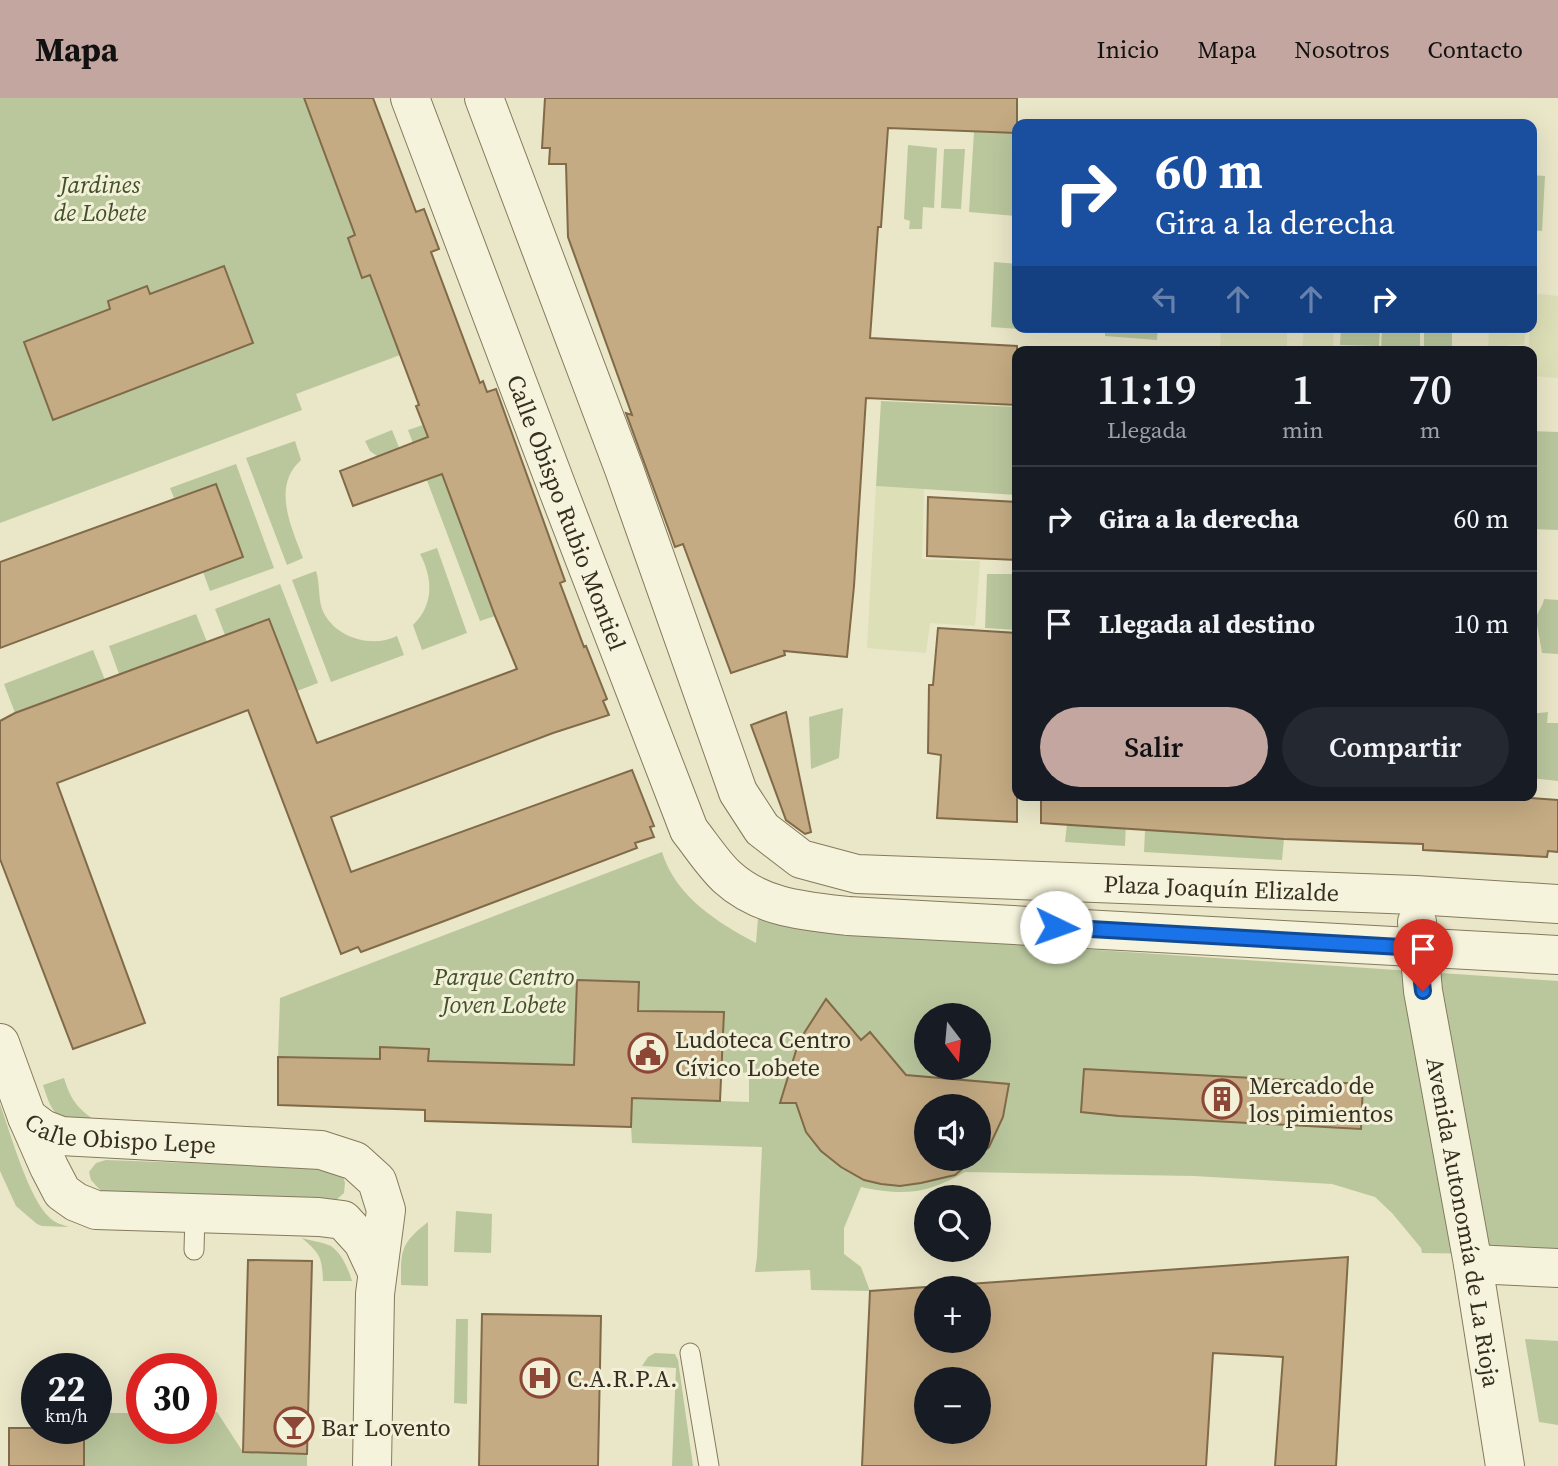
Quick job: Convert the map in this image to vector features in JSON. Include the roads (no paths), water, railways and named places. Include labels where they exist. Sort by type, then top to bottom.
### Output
[{"type":"street","name":"Calle Obispo Rubio Montiel","points":[[410,98],[689,830],[727,876],[761,900]]},
{"type":"street","name":"Plaza Joaquín Elizalde","points":[[484,98],[624,469],[738,792],[762,830],[801,859],[858,874],[1415,895],[1558,904]]},
{"type":"street","name":"Avenida Autonomía de La Rioja","points":[[1415,895],[1423,991],[1473,1264],[1505,1466]]},
{"type":"street","name":"Plaza Joaquín Elizalde","points":[[761,900],[802,911],[848,916],[1558,956]]},
{"type":"street","points":[[0,1043],[27,1117]]},
{"type":"street","name":"Calle Obispo Lepe","points":[[27,1117],[48,1167],[62,1192],[76,1202],[96,1210],[194,1232],[319,1217],[343,1220],[363,1242],[377,1272]]},
{"type":"street","name":"Calle Obispo Lepe","points":[[27,1117],[43,1129],[61,1136],[321,1150],[355,1161],[377,1181],[386,1210],[375,1294],[372,1466]]},
{"type":"street","points":[[1473,1264],[1558,1268]]},
{"type":"lane","points":[[690,1353],[709,1466]]},
{"type":"place","name":"Ludoteca Centro Cívico Lobete","points":[[648,1053]]},
{"type":"place","name":"Mercado de los pimientos","points":[[1222,1099]]},
{"type":"place","name":"C.A.R.P.A.","points":[[540,1378]]},
{"type":"place","name":"Bar Lovento","points":[[294,1427]]},
{"type":"park label","name":"Jardines de Lobete","points":[[100,198]]},
{"type":"park label","name":"Parque Centro Joven Lobete","points":[[504,990]]}]
